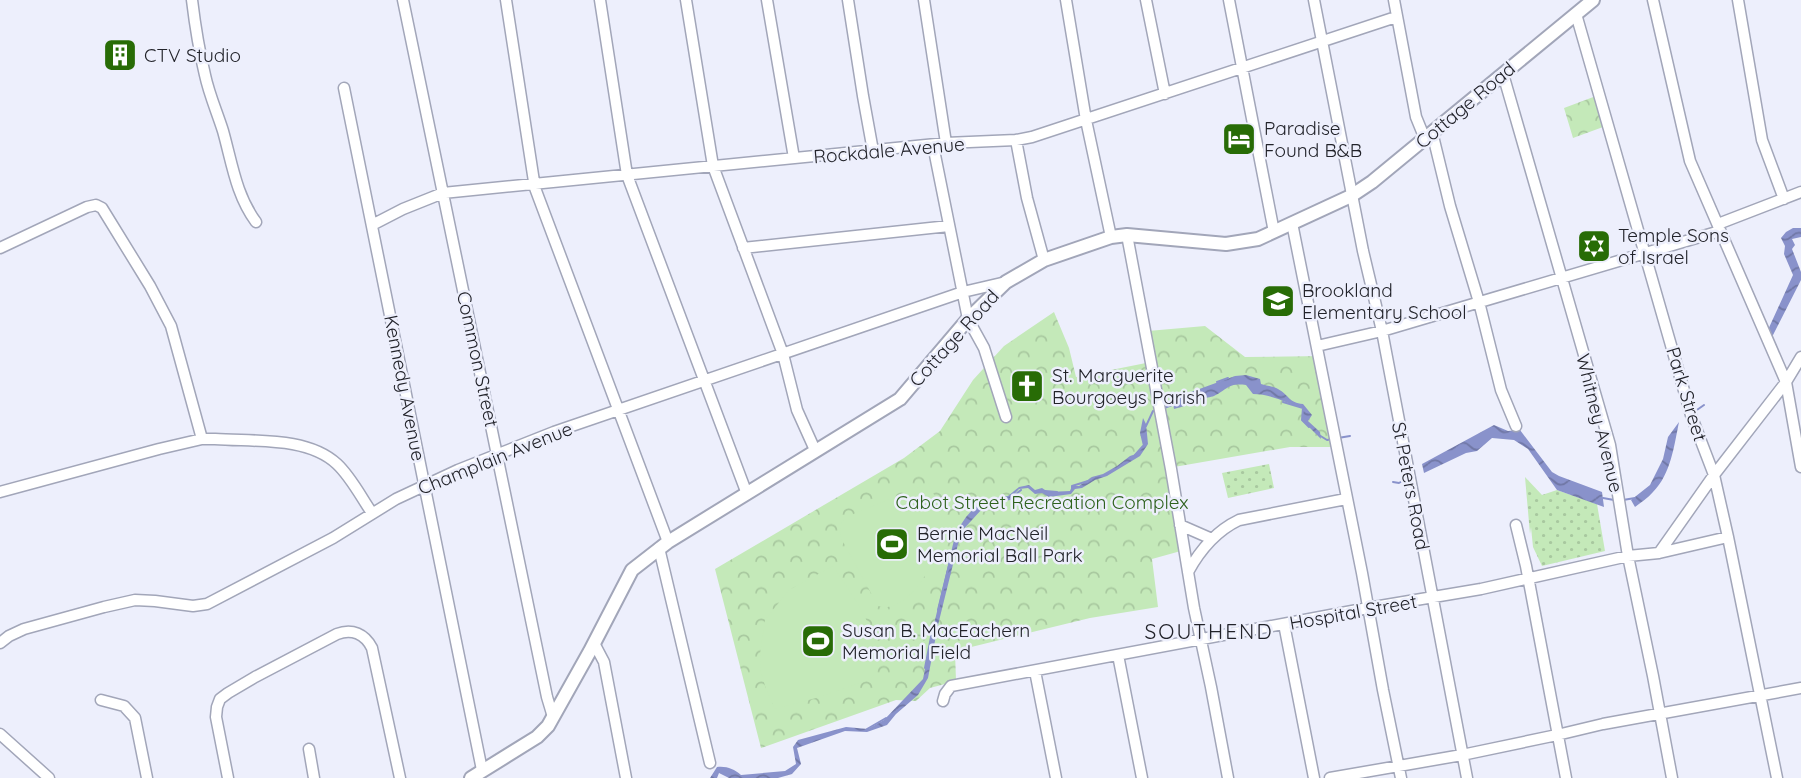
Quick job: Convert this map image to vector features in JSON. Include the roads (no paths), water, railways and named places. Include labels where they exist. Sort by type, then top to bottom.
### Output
[{"type":"main road","name":"Cottage Road","points":[[471,778],[537,737],[548,726],[632,570],[663,545],[900,399],[968,319],[1006,282],[1044,260],[1111,237],[1127,235],[1226,244],[1258,239],[1351,196],[1372,182],[1594,0]]},
{"type":"street","points":[[192,0],[205,76],[239,193],[256,222]]},
{"type":"street","name":"Common Street","points":[[404,0],[553,718]]},
{"type":"street","points":[[506,0],[534,184],[618,410],[663,545],[710,763]]},
{"type":"street","points":[[600,0],[627,175],[747,494]]},
{"type":"street","points":[[686,0],[713,166],[783,354],[793,400],[815,450]]},
{"type":"street","points":[[767,0],[794,158]]},
{"type":"street","points":[[848,0],[873,151]]},
{"type":"street","points":[[924,0],[946,143]]},
{"type":"street","points":[[1066,0],[1086,120],[1111,237]]},
{"type":"street","points":[[1146,0],[1165,94]]},
{"type":"street","points":[[1228,0],[1273,232]]},
{"type":"street","name":"St Peters Road","points":[[1314,0],[1467,778]]},
{"type":"street","points":[[1394,0],[1416,117],[1429,136],[1479,302],[1501,390],[1516,426]]},
{"type":"street","points":[[1653,0],[1690,161],[1786,382],[1801,464]]},
{"type":"street","points":[[1738,0],[1762,140],[1784,199]]},
{"type":"street","name":"Park Street","points":[[1576,14],[1691,415],[1714,475],[1777,778]]},
{"type":"street","name":"Rockdale Avenue","points":[[372,225],[443,193],[946,143],[1032,137],[1396,17]]},
{"type":"street","name":"Whitney Avenue","points":[[1503,74],[1610,445],[1628,556],[1672,778]]},
{"type":"street","name":"Kennedy Avenue","points":[[344,88],[482,770]]},
{"type":"street","points":[[1016,140],[1027,198],[1044,260]]},
{"type":"street","points":[[933,145],[968,319],[984,348],[1006,417]]},
{"type":"street","points":[[1317,346],[1381,331],[1645,253],[1719,228],[1801,192]]},
{"type":"street","points":[[0,248],[93,205],[100,206],[171,326],[202,439]]},
{"type":"street","points":[[1292,223],[1401,778]]},
{"type":"street","points":[[743,248],[949,226]]},
{"type":"street","points":[[1127,235],[1194,608],[1228,778]]},
{"type":"street","name":"Champlain Avenue","points":[[0,643],[24,629],[135,600],[193,606],[207,604],[333,538],[396,499],[498,454],[963,292],[1006,282]]},
{"type":"street","points":[[1659,553],[1714,475],[1786,382],[1801,357]]},
{"type":"street","points":[[0,492],[202,439],[296,444],[315,449],[338,466],[372,513]]},
{"type":"street","points":[[1188,573],[1195,559],[1212,539],[1227,526],[1246,517],[1346,499]]},
{"type":"street","points":[[1516,525],[1566,778]]},
{"type":"street","points":[[1180,526],[1212,539]]},
{"type":"street","name":"Hospital Street","points":[[943,701],[951,687],[1528,579],[1728,537]]},
{"type":"street","points":[[1284,624],[1314,778]]},
{"type":"street","points":[[228,778],[216,718],[220,699],[246,682],[337,634],[349,631],[363,636],[370,642],[373,650],[400,778]]},
{"type":"street","points":[[594,643],[604,662],[626,778]]},
{"type":"street","points":[[1118,655],[1142,778]]},
{"type":"street","points":[[1035,671],[1056,778]]},
{"type":"street","points":[[1330,778],[1462,755],[1604,724],[1801,688]]},
{"type":"street","points":[[101,701],[124,706],[135,718],[147,778]]},
{"type":"street","points":[[0,734],[50,778]]},
{"type":"street","points":[[309,749],[314,778]]},
{"type":"water","points":[[1793,228],[1801,228],[1801,237],[1792,239],[1795,245],[1792,249],[1801,272],[1801,280],[1771,339],[1767,332],[1793,275],[1781,238]]},
{"type":"water","points":[[1246,375],[1260,379],[1261,384],[1276,388],[1292,400],[1303,404],[1312,415],[1308,421],[1320,432],[1321,439],[1302,420],[1303,408],[1272,397],[1253,394],[1246,385],[1231,386],[1214,396],[1174,409],[1172,399],[1235,376]]},
{"type":"water","points":[[1143,418],[1148,444],[1140,456],[1107,476],[1075,489],[1071,494],[1049,497],[1042,493],[1035,494],[1028,488],[1019,489],[1010,499],[996,501],[982,509],[961,532],[928,678],[918,695],[887,725],[867,732],[845,731],[797,748],[801,764],[792,774],[778,778],[729,778],[719,773],[717,778],[710,778],[717,767],[730,768],[741,775],[785,771],[796,764],[793,747],[798,740],[846,727],[868,729],[884,720],[923,679],[954,540],[966,517],[974,508],[994,498],[1008,496],[1019,487],[1029,485],[1035,490],[1042,488],[1048,492],[1070,491],[1072,486],[1079,486],[1092,477],[1103,474],[1136,454],[1143,446],[1140,433]]},
{"type":"water","points":[[1679,422],[1664,477],[1651,494],[1635,507],[1631,500],[1650,485],[1663,459],[1668,437]]},
{"type":"water","points":[[1494,425],[1508,431],[1520,430],[1552,472],[1602,492],[1604,507],[1557,490],[1528,449],[1514,440],[1492,438],[1477,451],[1466,453],[1424,473],[1422,464]]},
{"type":"waterway","points":[[1217,382],[1228,378]]},
{"type":"waterway","points":[[1283,402],[1303,408],[1302,420],[1309,427]]},
{"type":"waterway","points":[[1164,408],[1175,404]]},
{"type":"waterway","points":[[1694,412],[1704,405]]},
{"type":"waterway","points":[[1146,426],[1155,411]]},
{"type":"waterway","points":[[1319,435],[1327,440],[1333,439]]},
{"type":"waterway","points":[[1338,438],[1350,436]]},
{"type":"waterway","points":[[1135,455],[1143,446]]},
{"type":"waterway","points":[[1393,482],[1399,483],[1407,478]]},
{"type":"waterway","points":[[1072,488],[1088,481]]},
{"type":"waterway","points":[[980,510],[996,501],[1010,499],[1021,490]]},
{"type":"waterway","points":[[1045,491],[1057,492]]},
{"type":"waterway","points":[[1603,498],[1614,500]]},
{"type":"waterway","points":[[1623,500],[1635,498]]},
{"type":"waterway","points":[[938,610],[950,561]]},
{"type":"waterway","points":[[925,668],[932,632]]},
{"type":"waterway","points":[[867,729],[886,718]]},
{"type":"place","name":"CTV Studio","points":[[120,55]]},
{"type":"place","name":"Paradise Found B&B","points":[[1239,139]]},
{"type":"place","name":"Temple Sons of Israel","points":[[1594,246]]},
{"type":"place","name":"Brookland Elementary School","points":[[1278,301]]},
{"type":"place","name":"St. Marguerite Bourgoeys Parish","points":[[1027,386]]},
{"type":"place","name":"Bernie MacNeil Memorial Ball Park","points":[[892,544]]},
{"type":"place","name":"Susan B. MacEachern Memorial Field","points":[[818,641]]},
{"type":"district","name":"SOUTHEND","points":[[1209,632]]},
{"type":"park label","name":"Cabot Street Recreation Complex","points":[[1042,502]]}]
